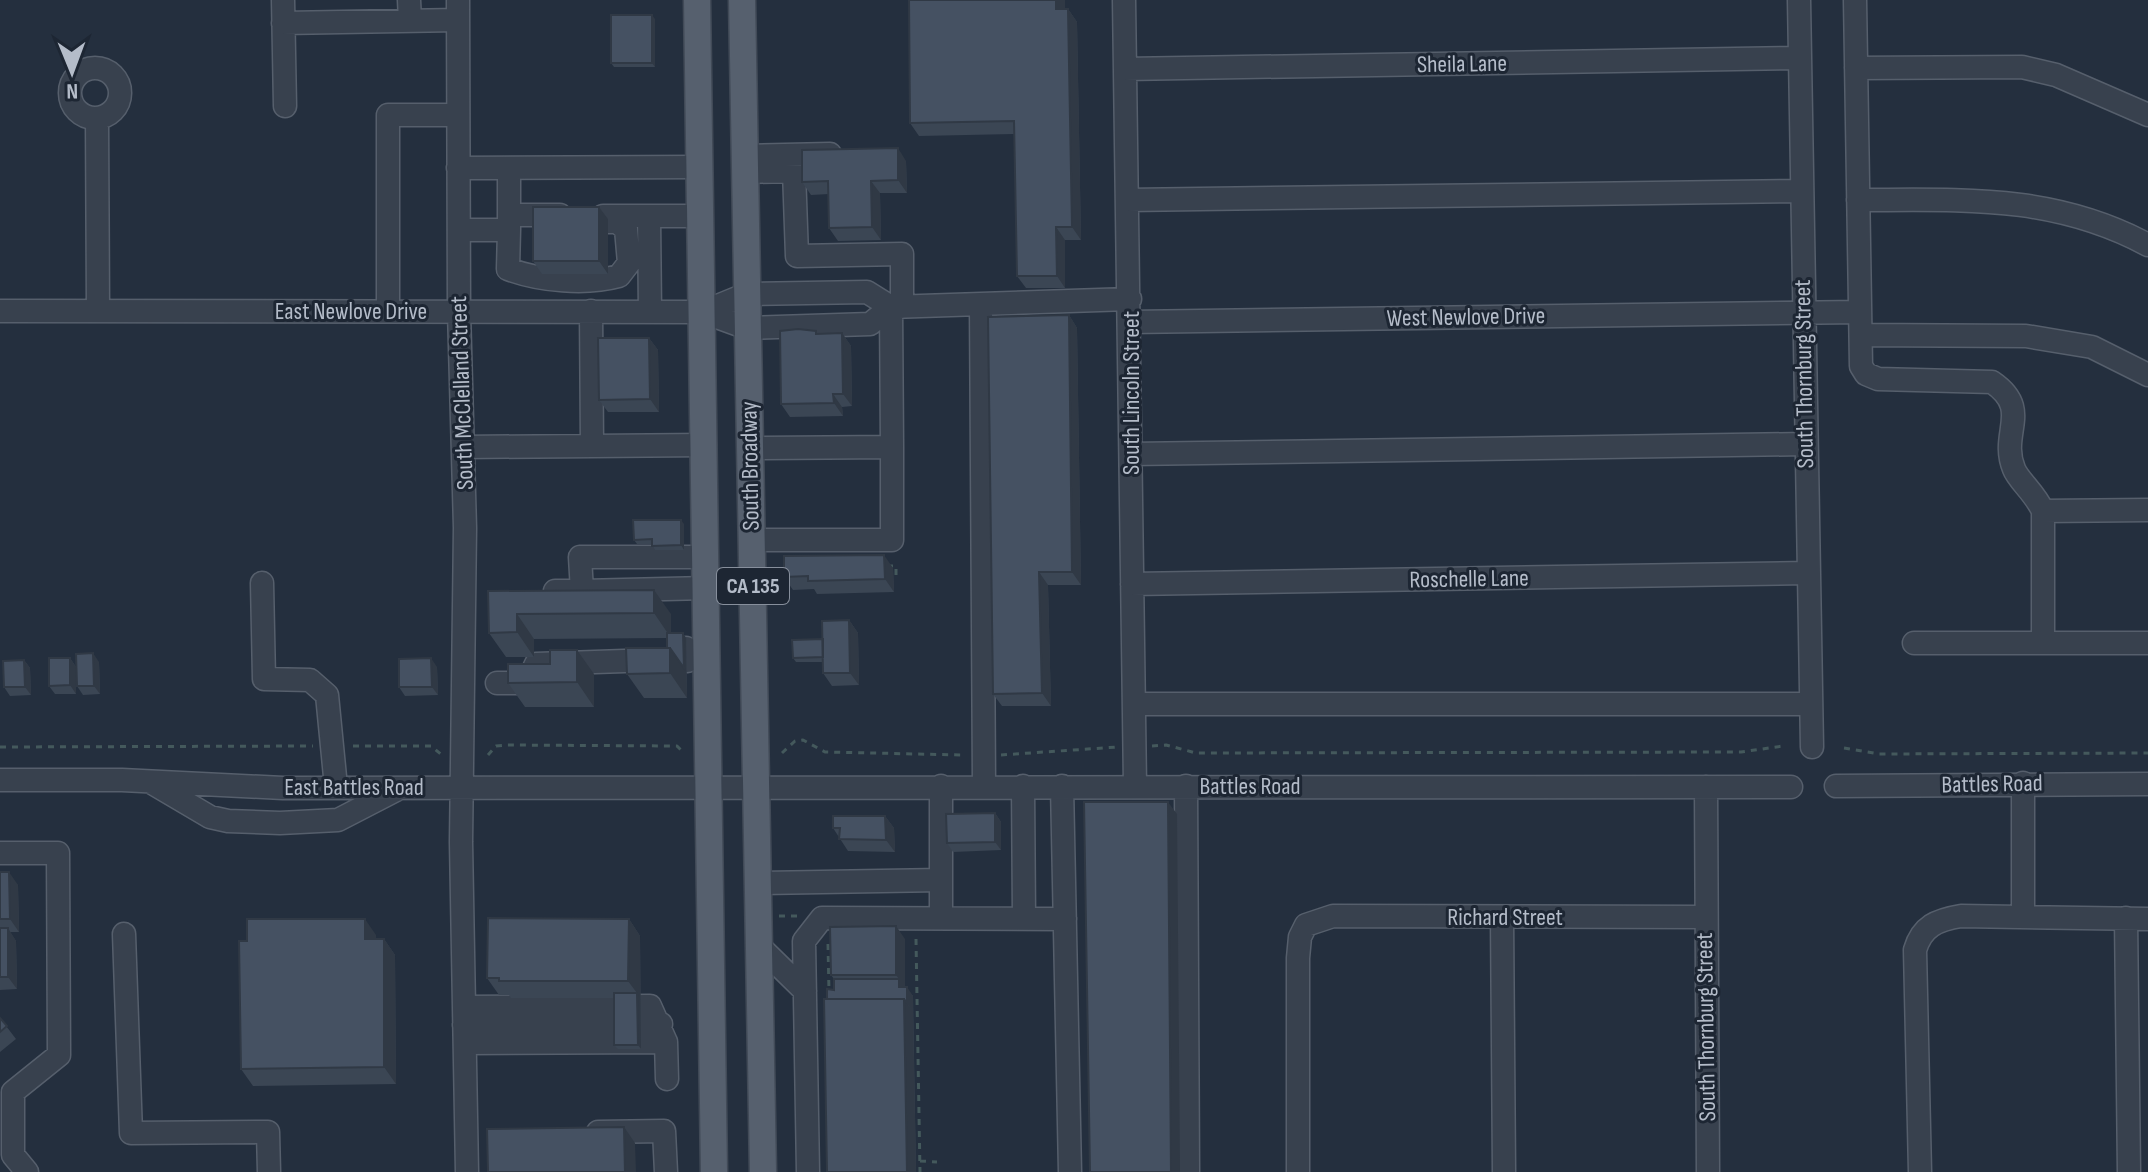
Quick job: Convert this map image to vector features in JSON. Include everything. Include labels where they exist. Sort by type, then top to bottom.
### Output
[{"type":"main road","name":"South Broadway","points":[[697,0],[707,588],[682,654],[709,786],[714,1172]]},
{"type":"main road","name":"South Broadway","points":[[742,0],[763,1172]]},
{"type":"street","name":"South Lincoln Street","points":[[1124,0],[1135,786]]},
{"type":"street","name":"South Thornburg Street","points":[[1799,0],[1802,313],[1812,747]]},
{"type":"street","points":[[1855,0],[1861,366],[1866,374],[1878,379],[1992,382],[2007,392],[2015,407],[2011,446],[2014,470],[2035,492],[2043,511],[2043,643]]},
{"type":"street","points":[[285,106],[283,11],[458,10]]},
{"type":"street","name":"South McClelland Street","points":[[458,10],[459,311],[472,592],[462,787],[464,1025],[474,1135],[467,1172]]},
{"type":"street","name":"Sheila Lane","points":[[1125,69],[1800,58]]},
{"type":"street","points":[[1856,68],[2022,67],[2056,75],[2148,115]]},
{"type":"street","points":[[388,311],[388,115],[458,115]]},
{"type":"street","points":[[97,118],[98,311]]},
{"type":"street","points":[[745,164],[847,154]]},
{"type":"street","points":[[745,164],[794,171],[797,256],[902,254],[892,447],[892,540],[752,540]]},
{"type":"street","points":[[458,168],[700,167]]},
{"type":"street","points":[[509,168],[508,269],[542,278],[614,278],[625,272],[630,246],[626,229],[617,222],[608,222]]},
{"type":"street","points":[[1128,200],[1800,191]]},
{"type":"street","points":[[1858,200],[1992,200],[2039,205],[2119,229],[2148,245]]},
{"type":"street","points":[[649,216],[650,312]]},
{"type":"street","points":[[459,230],[509,223],[701,216]]},
{"type":"street","points":[[509,223],[542,223]]},
{"type":"street","points":[[747,294],[867,292],[897,307]]},
{"type":"street","name":"East Newlove Drive","points":[[703,312],[747,294]]},
{"type":"street","points":[[981,304],[984,786]]},
{"type":"street","name":"West Newlove Drive","points":[[897,307],[981,304],[1130,311],[1860,312]]},
{"type":"street","points":[[747,328],[870,324],[897,307]]},
{"type":"street","name":"East Newlove Drive","points":[[0,311],[703,312],[747,328]]},
{"type":"street","points":[[591,311],[592,446]]},
{"type":"street","points":[[1861,335],[2026,336],[2092,347],[2148,375]]},
{"type":"street","points":[[1131,454],[1805,444]]},
{"type":"street","points":[[463,447],[705,445]]},
{"type":"street","points":[[750,448],[892,447]]},
{"type":"street","points":[[2043,511],[2148,510]]},
{"type":"street","points":[[582,591],[580,557],[706,557]]},
{"type":"street","name":"Roschelle Lane","points":[[1132,584],[1807,573]]},
{"type":"street","points":[[262,583],[264,679],[310,680],[327,695],[336,787]]},
{"type":"street","points":[[538,591],[707,588]]},
{"type":"street","points":[[1914,643],[2148,643]]},
{"type":"street","points":[[497,683],[527,683],[536,664],[654,660],[682,654]]},
{"type":"street","points":[[1134,704],[1811,704]]},
{"type":"street","name":"East Battles Road","points":[[0,780],[336,787],[709,786]]},
{"type":"street","points":[[149,781],[210,817],[228,821],[280,823],[338,820],[403,787]]},
{"type":"street","points":[[2023,783],[2023,917]]},
{"type":"street","name":"Battles Road","points":[[1836,786],[2148,784]]},
{"type":"street","name":"Battles Road","points":[[709,786],[1791,787]]},
{"type":"street","points":[[941,786],[941,918]]},
{"type":"street","points":[[1023,786],[1024,919]]},
{"type":"street","points":[[1062,786],[1070,1172]]},
{"type":"street","points":[[1186,786],[1188,1172]]},
{"type":"street","name":"South Thornburg Street","points":[[1706,787],[1708,1172]]},
{"type":"street","points":[[0,853],[58,853],[59,1055],[13,1092],[13,1155],[27,1172]]},
{"type":"street","points":[[757,883],[941,880]]},
{"type":"street","name":"Richard Street","points":[[1298,1172],[1298,958],[1300,937],[1306,925],[1333,916],[1705,917]]},
{"type":"street","points":[[1920,1172],[1915,950],[1926,928],[1941,919],[1961,916],[2137,918],[2129,1172]]},
{"type":"street","points":[[1502,917],[1504,1172]]},
{"type":"street","points":[[808,1172],[804,941],[822,918],[1065,919]]},
{"type":"street","points":[[124,934],[131,1133],[268,1132],[269,1172]]},
{"type":"street","points":[[758,945],[805,991]]},
{"type":"street","points":[[464,1025],[650,1006],[662,1028],[667,1079]]},
{"type":"street","points":[[464,1025],[662,1028]]},
{"type":"street","points":[[573,1133],[664,1131],[666,1172]]},
{"type":"path","points":[[881,566],[896,566],[896,580]]},
{"type":"path","points":[[782,753],[795,741],[803,740],[825,752],[957,753],[974,760],[1166,745],[1196,753],[1694,753],[1741,752],[1783,746]]},
{"type":"path","points":[[0,747],[421,745],[431,746],[442,755]]},
{"type":"path","points":[[488,755],[496,746],[506,745],[677,746],[682,751]]},
{"type":"path","points":[[1844,748],[1879,754],[2148,753]]},
{"type":"path","points":[[779,916],[806,916]]},
{"type":"path","points":[[916,926],[920,1172]]},
{"type":"path","points":[[828,944],[829,1005]]},
{"type":"path","points":[[920,1161],[937,1162]]},
{"type":"building","points":[[909,0],[1056,0],[1056,9],[1068,9],[1072,227],[1056,227],[1057,276],[1017,276],[1014,121],[910,123]]},
{"type":"building","points":[[611,15],[652,15],[652,63],[611,63]]},
{"type":"building","points":[[898,148],[898,180],[871,181],[872,227],[829,228],[828,181],[802,182],[802,150]]},
{"type":"building","points":[[533,207],[599,207],[599,261],[533,261]]},
{"type":"building","points":[[1069,315],[1072,572],[1039,572],[1042,693],[993,694],[988,317]]},
{"type":"building","points":[[780,331],[816,331],[816,334],[842,333],[843,394],[833,394],[834,403],[781,404]]},
{"type":"building","points":[[598,338],[649,338],[650,399],[599,400]]},
{"type":"building","points":[[633,520],[681,520],[681,545],[652,546],[652,539],[634,540]]},
{"type":"building","points":[[884,555],[885,579],[808,581],[808,576],[784,577],[784,556]]},
{"type":"building","points":[[654,590],[654,613],[517,614],[517,632],[489,633],[488,591]]},
{"type":"building","points":[[849,620],[850,673],[823,673],[822,621]]},
{"type":"building","points":[[667,633],[683,633],[684,668],[667,648]]},
{"type":"building","points":[[823,639],[823,657],[793,658],[792,640]]},
{"type":"building","points":[[626,648],[670,648],[670,673],[627,674]]},
{"type":"building","points":[[550,650],[577,650],[577,682],[508,683],[508,664],[550,664]]},
{"type":"building","points":[[93,653],[94,686],[77,686],[76,654]]},
{"type":"building","points":[[49,658],[70,658],[70,685],[49,686]]},
{"type":"building","points":[[431,658],[432,687],[399,687],[399,659]]},
{"type":"building","points":[[24,660],[25,687],[4,687],[3,661]]},
{"type":"building","points":[[1084,802],[1168,802],[1171,1172],[1090,1172]]},
{"type":"building","points":[[995,813],[995,842],[947,843],[946,814]]},
{"type":"building","points":[[833,816],[885,816],[886,840],[839,839],[840,828],[833,828]]},
{"type":"building","points":[[0,872],[9,872],[10,919],[0,919]]},
{"type":"building","points":[[488,918],[629,919],[628,981],[499,981],[499,978],[487,978]]},
{"type":"building","points":[[247,919],[365,919],[365,939],[384,939],[384,1067],[241,1069],[239,941],[247,941]]},
{"type":"building","points":[[896,926],[896,975],[831,975],[830,927]]},
{"type":"building","points":[[0,928],[8,928],[8,977],[0,977]]},
{"type":"building","points":[[834,979],[899,979],[899,987],[907,987],[907,1003],[904,999],[827,999],[827,989],[834,990]]},
{"type":"building","points":[[614,993],[637,993],[638,1045],[614,1045]]},
{"type":"building","points":[[824,999],[904,999],[907,1172],[827,1172]]},
{"type":"building","points":[[0,1018],[7,1026],[0,1032]]},
{"type":"building","points":[[624,1127],[625,1172],[488,1172],[487,1129]]}]
